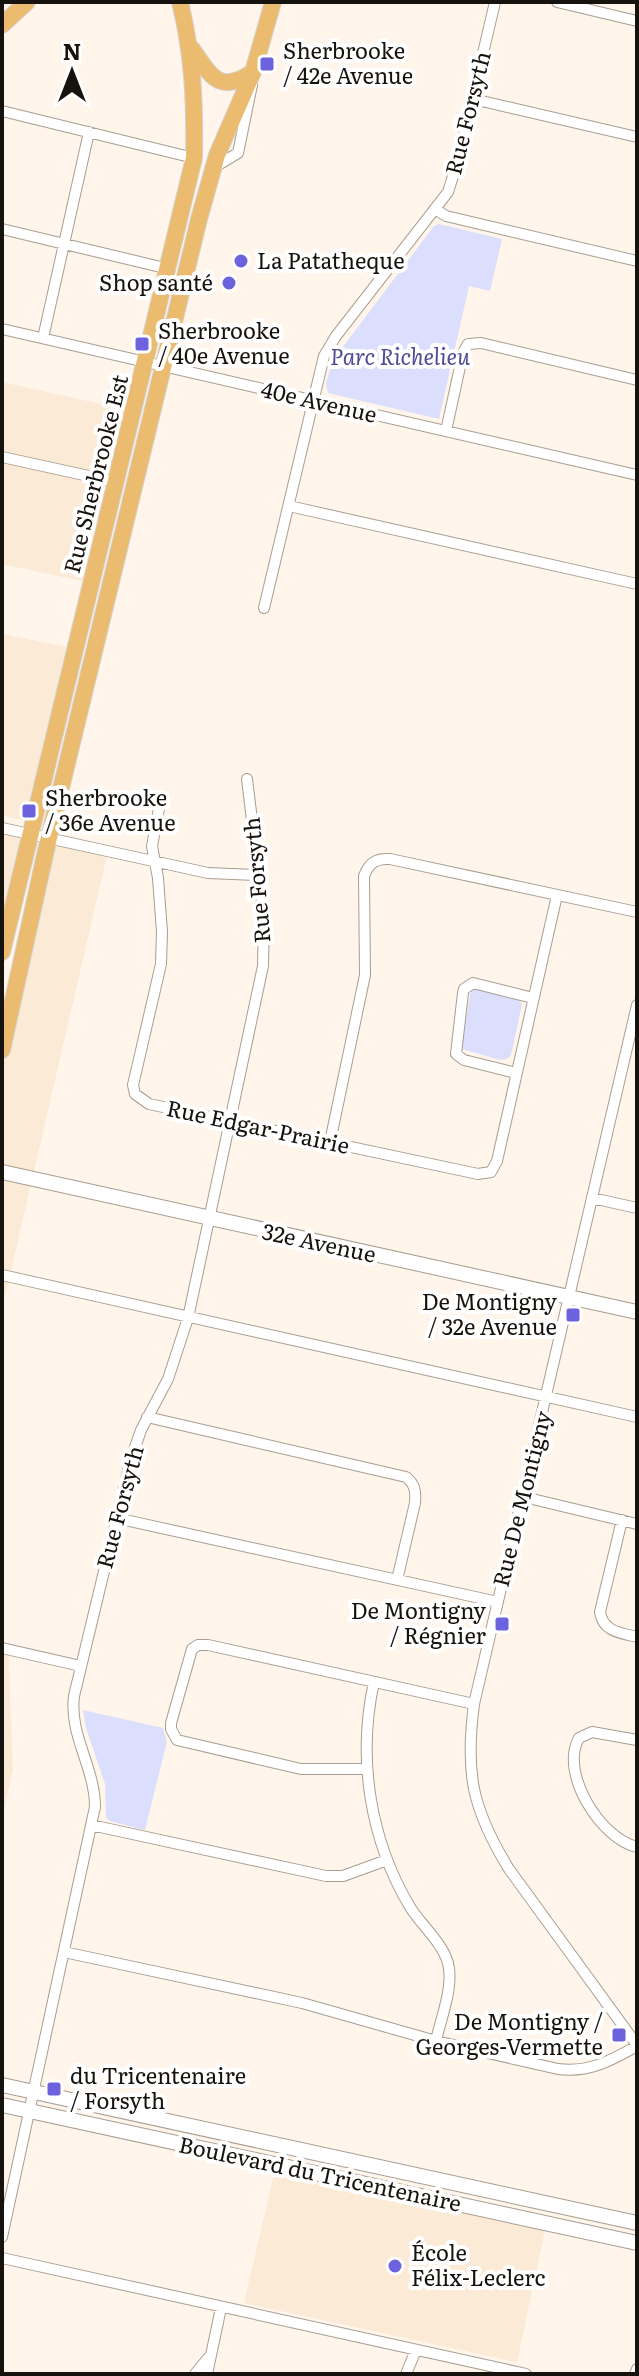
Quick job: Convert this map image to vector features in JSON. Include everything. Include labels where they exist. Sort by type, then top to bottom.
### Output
[{"type":"main road","points":[[2,25],[27,2]]},
{"type":"main road","name":"Rue Sherbrooke Est","points":[[2,952],[194,158],[195,98],[191,47],[180,2]]},
{"type":"main road","name":"Rue Sherbrooke Est","points":[[2,1050],[49,838],[213,168],[253,72],[273,2]]},
{"type":"main road","points":[[191,47],[214,79],[224,83],[239,81],[253,72]]},
{"type":"street","name":"Rue Forsyth","points":[[264,608],[324,356],[336,336],[435,209],[451,183],[495,2]]},
{"type":"street","points":[[557,2],[637,21]]},
{"type":"street","points":[[473,99],[637,137]]},
{"type":"street","points":[[2,111],[194,158]]},
{"type":"street","points":[[43,338],[89,132]]},
{"type":"street","points":[[435,209],[446,216],[637,261]]},
{"type":"street","points":[[2,229],[169,269]]},
{"type":"street","name":"40e Avenue","points":[[2,329],[637,475]]},
{"type":"street","points":[[446,431],[463,353],[468,344],[481,343],[637,380]]},
{"type":"street","points":[[2,457],[116,482]]},
{"type":"street","points":[[289,506],[637,584]]},
{"type":"street","name":"Rue Forsyth","points":[[2,2237],[95,1807],[93,1781],[72,1712],[81,1666],[135,1445],[168,1379],[188,1318],[263,966],[264,919],[247,779]]},
{"type":"street","name":"Rue Edgar-Prairie","points":[[161,798],[152,846],[158,878],[162,947],[133,1090],[138,1098],[149,1104],[478,1174],[491,1172],[497,1161],[516,1073]]},
{"type":"street","points":[[2,828],[208,873],[258,875]]},
{"type":"street","points":[[330,1142],[365,975],[363,886],[367,867],[381,859],[390,859],[637,912]]},
{"type":"street","points":[[533,998],[473,983],[464,989],[456,1054],[464,1060],[516,1073],[557,895]]},
{"type":"street","name":"Rue De Montigny","points":[[637,1005],[474,1704],[470,1733],[471,1782],[490,1840],[637,2046]]},
{"type":"street","name":"32e Avenue","points":[[2,1172],[637,1312]]},
{"type":"street","points":[[592,1198],[637,1208]]},
{"type":"street","points":[[2,1275],[637,1417]]},
{"type":"street","points":[[147,1417],[406,1477],[413,1482],[416,1492],[397,1580]]},
{"type":"street","points":[[524,1497],[637,1524]]},
{"type":"street","points":[[116,1518],[498,1602]]},
{"type":"street","points":[[622,1520],[601,1605],[601,1619],[609,1629],[637,1637]]},
{"type":"street","points":[[367,1769],[301,1769],[184,1743],[173,1735],[171,1723],[192,1649],[198,1645],[474,1704]]},
{"type":"street","points":[[2,1648],[81,1666]]},
{"type":"street","points":[[374,1682],[368,1711],[367,1769],[375,1824],[387,1860],[410,1907],[447,1962],[448,1989],[436,2041]]},
{"type":"street","points":[[637,1740],[592,1732],[579,1738],[573,1754],[577,1778],[588,1803],[614,1838],[637,1847]]},
{"type":"street","points":[[91,1825],[326,1876],[343,1876],[387,1860]]},
{"type":"street","points":[[64,1952],[302,2003],[436,2041],[573,2071],[599,2066],[637,2046]]},
{"type":"street","name":"Boulevard du Tricentenaire","points":[[2,2085],[637,2223]]},
{"type":"street","name":"Boulevard du Tricentenaire","points":[[2,2105],[637,2243]]},
{"type":"street","points":[[2,2258],[521,2373]]},
{"type":"street","points":[[207,2374],[221,2308]]},
{"type":"street","points":[[406,2374],[416,2350]]},
{"type":"street","points":[[195,2374],[212,2353]]},
{"type":"shaded area","points":[[2,382],[119,408],[82,581],[2,564]]},
{"type":"shaded area","points":[[2,634],[66,647],[26,821],[2,815]]},
{"type":"shaded area","points":[[2,828],[31,834],[2,952]]},
{"type":"shaded area","points":[[49,838],[108,851],[2,1309],[2,1037]]},
{"type":"shaded area","points":[[2,1647],[8,1649],[13,1769],[2,1818]]},
{"type":"shaded area","name":"École Félix-Leclerc","points":[[275,2170],[545,2230],[517,2362],[244,2303]]},
{"type":"green space","name":"Parc Richelieu","points":[[439,224],[502,239],[490,291],[469,286],[439,419],[328,393],[326,383],[333,360],[434,226]]},
{"type":"green space","points":[[475,989],[516,998],[522,1004],[511,1055],[507,1059],[500,1060],[462,1049],[471,991]]},
{"type":"green space","points":[[83,1710],[163,1728],[167,1742],[145,1830],[109,1821],[106,1817],[105,1784]]},
{"type":"place","name":"Sherbrooke / 42e Avenue","points":[[267,64]]},
{"type":"place","name":"La Patatheque","points":[[241,261]]},
{"type":"place","name":"Shop santé","points":[[229,283]]},
{"type":"place","name":"Sherbrooke / 40e Avenue","points":[[142,344]]},
{"type":"place","name":"Sherbrooke / 36e Avenue","points":[[29,811]]},
{"type":"place","name":"De Montigny / 32e Avenue","points":[[573,1315]]},
{"type":"place","name":"De Montigny / Régnier","points":[[502,1624]]},
{"type":"place","name":"De Montigny / Georges-Vermette","points":[[619,2035]]},
{"type":"place","name":"du Tricentenaire / Forsyth","points":[[54,2089]]},
{"type":"place","name":"École Félix-Leclerc","points":[[395,2266]]}]
